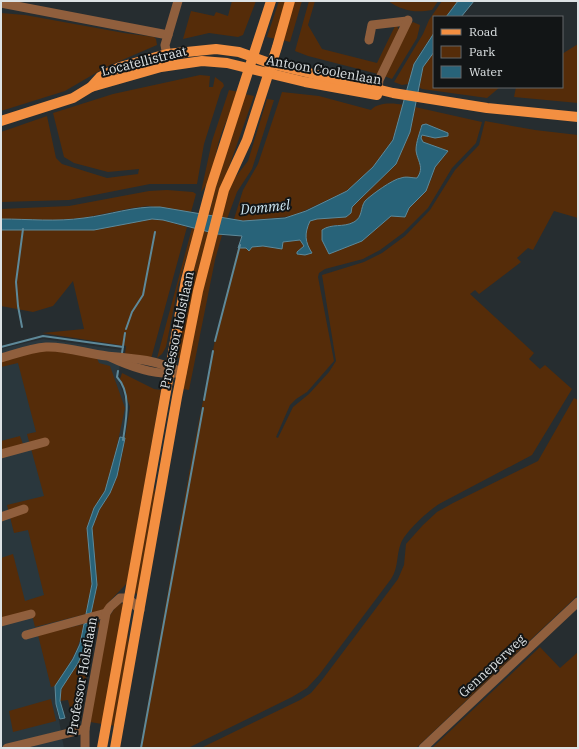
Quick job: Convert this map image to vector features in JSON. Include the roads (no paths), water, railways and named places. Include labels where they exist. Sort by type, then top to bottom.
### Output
[{"type":"main road","name":"Professor Holstlaan","points":[[102,748],[186,280],[212,186],[271,1]]},
{"type":"main road","name":"Professor Holstlaan","points":[[116,748],[182,373],[206,258],[224,190],[247,140],[290,1]]},
{"type":"main road","name":"Locatellistraat","points":[[1,120],[73,98],[91,86],[100,77],[120,67],[166,54],[216,49],[239,52],[253,58]]},
{"type":"main road","name":"Antoon Coolenlaan","points":[[253,58],[270,69],[379,96],[397,93]]},
{"type":"main road","name":"Locatellistraat","points":[[91,86],[169,66],[202,61],[217,62],[250,69]]},
{"type":"main road","name":"Antoon Coolenlaan","points":[[250,69],[270,69],[487,108],[578,117]]},
{"type":"street","points":[[169,66],[165,45],[178,1]]},
{"type":"street","points":[[1,3],[168,35]]},
{"type":"street","points":[[369,40],[372,25],[407,20],[379,80],[378,89]]},
{"type":"street","points":[[1,358],[44,347],[56,347],[108,356],[121,356],[182,373]]},
{"type":"street","points":[[1,454],[45,442]]},
{"type":"street","points":[[1,517],[24,509]]},
{"type":"street","name":"Professor Holstlaan","points":[[85,748],[85,729],[106,613],[120,598],[128,598]]},
{"type":"street","points":[[128,598],[140,610]]},
{"type":"street","name":"Genneperweg","points":[[423,748],[578,602]]},
{"type":"street","points":[[26,634],[106,613]]},
{"type":"street","points":[[1,622],[31,614]]},
{"type":"street","points":[[7,748],[85,729]]},
{"type":"water","points":[[458,1],[474,1],[462,16],[447,16]]},
{"type":"water","points":[[433,35],[433,53],[423,67],[410,132],[396,164],[352,207],[351,213],[346,217],[317,219],[310,221],[306,238],[312,253],[305,255],[297,254],[297,252],[304,246],[300,240],[283,242],[282,249],[263,246],[252,247],[249,251],[246,248],[238,248],[242,236],[217,234],[163,220],[152,219],[94,230],[1,230],[1,219],[74,219],[150,207],[160,207],[243,221],[285,218],[306,211],[347,191],[373,167],[393,140],[414,64]]},
{"type":"water","points":[[426,124],[448,133],[448,136],[435,138],[422,135],[421,138],[423,142],[448,151],[435,167],[426,191],[409,208],[405,217],[391,216],[362,241],[329,254],[322,240],[322,230],[330,227],[350,224],[357,220],[365,201],[393,181],[405,177],[417,178],[420,171],[420,164],[416,150],[417,144],[422,125]]},
{"type":"water","points":[[120,437],[125,438],[117,476],[110,493],[99,510],[92,528],[97,585],[91,613],[86,614],[92,584],[87,528],[94,508],[105,491]]},
{"type":"water","points":[[90,622],[86,645],[78,663],[61,689],[60,701],[65,718],[60,719],[56,704],[55,686],[73,659],[80,644],[84,624]]},
{"type":"waterway","points":[[22,327],[16,282],[23,229]]},
{"type":"waterway","points":[[126,329],[132,312],[143,295],[155,232]]},
{"type":"waterway","points":[[215,341],[240,245]]},
{"type":"waterway","points":[[122,353],[125,333]]},
{"type":"waterway","points":[[1,347],[43,336],[123,347]]},
{"type":"waterway","points":[[204,400],[213,351]]},
{"type":"waterway","points":[[118,371],[117,377],[122,383],[125,391],[127,407],[123,440]]},
{"type":"waterway","points":[[141,748],[203,408]]},
{"type":"water label","name":"Dommel","points":[[265,207]]}]
